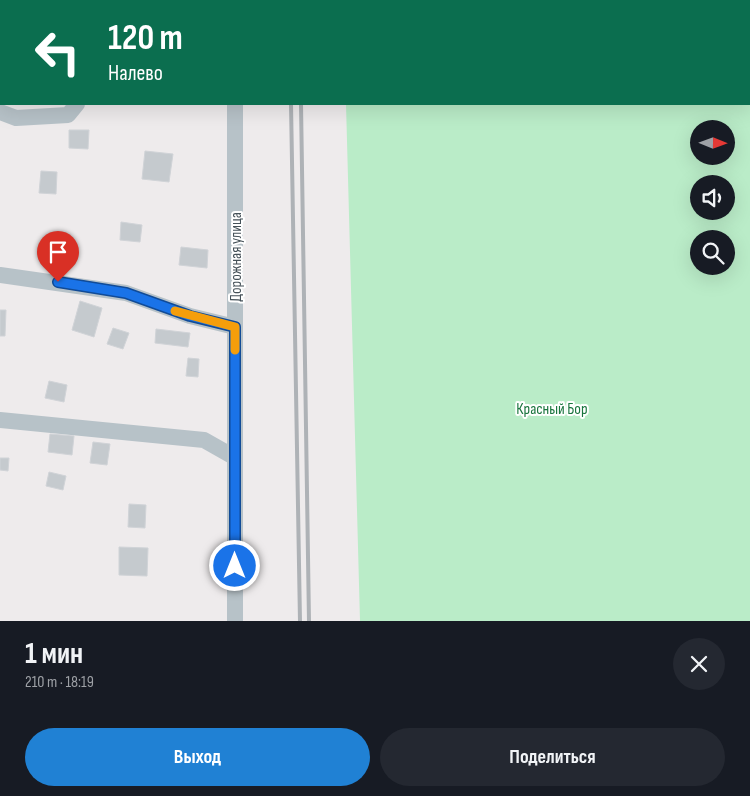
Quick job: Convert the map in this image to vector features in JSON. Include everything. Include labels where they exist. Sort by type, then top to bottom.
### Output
[{"type":"street","points":[[0,112],[16,118],[68,114],[76,105]]},
{"type":"street","name":"Дорожная улица","points":[[235,105],[235,621]]},
{"type":"street","points":[[0,275],[126,293],[190,316],[235,327]]},
{"type":"street","points":[[0,420],[204,440],[234,457]]},
{"type":"green space","name":"Красный Бор","points":[[346,105],[750,105],[750,621],[360,621]]},
{"type":"building","points":[[69,130],[89,130],[88,149],[69,148]]},
{"type":"building","points":[[145,151],[173,154],[169,182],[142,179]]},
{"type":"building","points":[[41,171],[57,172],[56,194],[39,193]]},
{"type":"building","points":[[121,222],[142,225],[140,242],[120,240]]},
{"type":"building","points":[[181,247],[208,250],[207,268],[179,265]]},
{"type":"building","points":[[80,301],[102,308],[94,337],[72,330]]},
{"type":"building","points":[[0,310],[6,310],[5,336],[0,336]]},
{"type":"building","points":[[113,328],[129,333],[123,349],[107,344]]},
{"type":"building","points":[[156,329],[190,333],[188,347],[155,343]]},
{"type":"building","points":[[188,358],[199,359],[198,377],[186,376]]},
{"type":"building","points":[[49,381],[67,385],[64,402],[45,398]]},
{"type":"building","points":[[50,434],[74,436],[72,455],[48,452]]},
{"type":"building","points":[[93,442],[110,444],[107,465],[90,463]]},
{"type":"building","points":[[0,458],[9,458],[8,471],[0,470]]},
{"type":"building","points":[[49,472],[66,476],[63,490],[46,486]]},
{"type":"building","points":[[129,504],[146,505],[145,528],[128,527]]},
{"type":"building","points":[[119,547],[148,548],[147,576],[119,575]]},
{"type":"railway","points":[[291,105],[300,621]]},
{"type":"railway","points":[[301,105],[309,621]]},
{"type":"slow traffic","points":[[175,311],[235,327],[235,350]]},
{"type":"route","points":[[58,282],[126,293],[190,316],[235,327],[235,566]]}]
